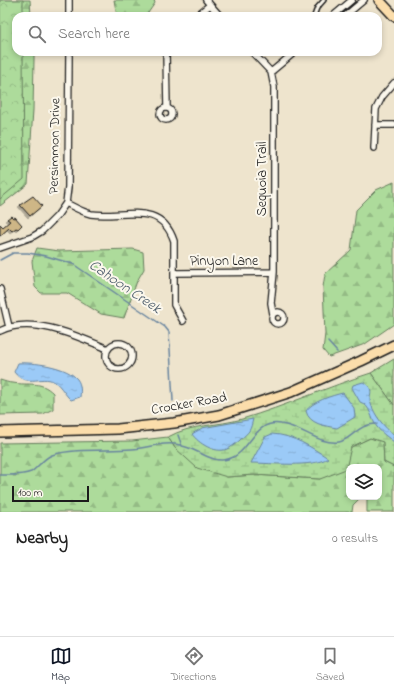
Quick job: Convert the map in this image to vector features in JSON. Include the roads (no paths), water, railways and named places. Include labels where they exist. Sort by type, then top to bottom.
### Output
[{"type":"main road","points":[[379,0],[394,16]]},
{"type":"main road","name":"Crocker Road","points":[[0,432],[118,429],[174,423],[219,415],[291,392],[362,361],[394,345]]},
{"type":"street","points":[[69,0],[69,12]]},
{"type":"street","points":[[206,0],[216,12]]},
{"type":"street","points":[[338,12],[352,0]]},
{"type":"street","points":[[349,12],[364,0]]},
{"type":"street","points":[[201,12],[210,5]]},
{"type":"street","name":"Persimmon Drive","points":[[0,248],[32,237],[42,231],[57,216],[66,203],[68,187],[69,56]]},
{"type":"street","points":[[166,56],[167,108]]},
{"type":"street","points":[[256,56],[270,72],[290,56]]},
{"type":"street","name":"Sequoia Trail","points":[[270,72],[274,87],[274,272],[270,303],[273,314]]},
{"type":"street","points":[[374,148],[377,106],[394,83]]},
{"type":"street","points":[[375,125],[394,125]]},
{"type":"street","points":[[66,203],[92,214],[142,213],[153,216],[171,231],[174,240],[174,305],[183,321]]},
{"type":"street","name":"Pinyon Lane","points":[[175,273],[274,272]]},
{"type":"street","points":[[0,289],[9,327]]},
{"type":"street","points":[[0,331],[19,325],[37,326],[73,334],[108,349]]},
{"type":"street","points":[[119,343],[128,345],[132,353],[131,362],[125,368],[113,368],[106,357],[108,349],[119,343]]},
{"type":"lane","points":[[316,12],[317,8],[324,0]]},
{"type":"water","points":[[18,363],[32,363],[56,367],[70,373],[77,379],[80,389],[80,397],[71,400],[58,384],[52,380],[30,380],[19,377],[14,372]]},
{"type":"water","points":[[363,382],[371,390],[370,401],[377,417],[394,435],[394,442],[375,424],[369,409],[360,402],[352,388],[353,385]]},
{"type":"water","points":[[343,393],[354,408],[355,417],[337,428],[318,424],[310,419],[306,411],[312,405],[328,397]]},
{"type":"water","points":[[253,419],[250,430],[239,441],[227,449],[217,450],[207,447],[198,441],[192,434],[202,428]]},
{"type":"water","points":[[272,434],[294,439],[328,458],[321,461],[302,464],[251,463],[265,437]]},
{"type":"waterway","name":"Cahoon Creek","points":[[0,260],[13,253],[28,253],[46,256],[73,264],[165,327],[169,332],[173,401]]},
{"type":"waterway","points":[[328,342],[337,352]]},
{"type":"waterway","name":"Cahoon Creek","points":[[178,435],[182,446],[210,458],[222,460],[235,456],[242,451],[258,432],[264,427],[272,424],[288,425],[324,441],[332,442],[343,441],[365,426],[377,424]]},
{"type":"waterway","points":[[0,475],[20,475],[31,472],[48,457],[70,451],[132,449],[162,444],[180,445]]}]
